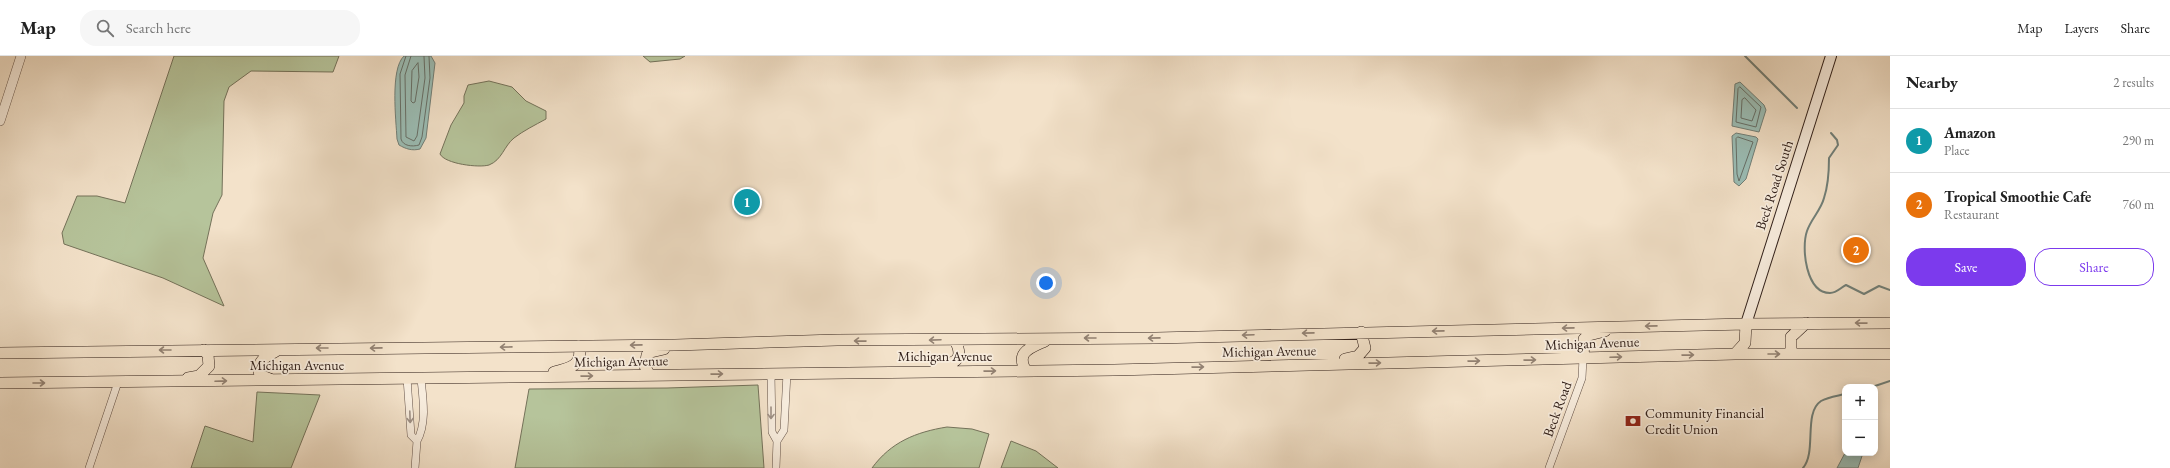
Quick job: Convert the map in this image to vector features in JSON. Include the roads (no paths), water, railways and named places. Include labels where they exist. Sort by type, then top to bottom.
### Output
[{"type":"main road","name":"Beck Road South","points":[[1746,324],[1831,56]]},
{"type":"main road","points":[[1791,354],[1791,337],[1806,323]]},
{"type":"main road","name":"Michigan Avenue","points":[[0,353],[675,345],[1051,339],[1621,326],[1890,323]]},
{"type":"main road","points":[[1734,354],[1745,343],[1746,324]]},
{"type":"main road","points":[[1583,358],[1584,339],[1589,335],[1621,326]]},
{"type":"main road","points":[[1321,365],[1358,356],[1365,348],[1361,332]]},
{"type":"main road","points":[[1026,371],[1022,362],[1025,352],[1051,339]]},
{"type":"main road","points":[[896,372],[952,364],[959,355],[959,350],[955,340]]},
{"type":"main road","points":[[649,375],[645,366],[647,355],[651,352],[675,345]]},
{"type":"main road","points":[[534,377],[576,366],[580,361],[580,346]]},
{"type":"main road","points":[[270,379],[260,375],[259,365],[263,358],[280,349]]},
{"type":"main road","points":[[168,382],[199,376],[206,372],[209,366],[209,360],[204,350]]},
{"type":"main road","name":"Michigan Avenue","points":[[0,383],[1026,371],[1734,354],[1890,354]]},
{"type":"street","points":[[0,121],[21,56]]},
{"type":"street","name":"Beck Road","points":[[1549,468],[1582,378],[1583,358]]},
{"type":"street","points":[[776,468],[777,441],[784,430],[787,373]]},
{"type":"street","points":[[771,374],[772,432],[777,441]]},
{"type":"street","points":[[407,378],[411,435],[417,442]]},
{"type":"street","points":[[415,468],[417,442],[423,432],[423,399],[421,379]]},
{"type":"street","points":[[89,468],[118,382]]},
{"type":"water","points":[[404,56],[431,56],[435,63],[426,138],[420,149],[417,150],[399,145],[397,139],[395,83],[400,63]]},
{"type":"water","points":[[1740,82],[1764,105],[1766,110],[1759,132],[1732,126],[1735,84]]},
{"type":"water","points":[[1736,133],[1756,137],[1758,139],[1746,179],[1739,186],[1734,182],[1732,136]]},
{"type":"water","points":[[1843,456],[1862,456],[1858,468],[1837,468]]},
{"type":"waterway","points":[[1745,56],[1797,108]]},
{"type":"waterway","points":[[1831,133],[1837,140],[1838,145],[1829,158],[1827,183],[1823,202],[1807,231],[1805,239],[1805,258],[1807,268],[1815,286],[1822,291],[1832,293],[1846,285],[1864,294],[1879,286],[1890,290]]},
{"type":"waterway","points":[[1878,385],[1890,381]]},
{"type":"waterway","points":[[1803,468],[1807,461],[1809,452],[1811,423],[1816,407],[1821,401],[1842,395]]},
{"type":"place","name":"Amazon","points":[[747,202]]},
{"type":"place","name":"Tropical Smoothie Cafe","points":[[1856,250]]},
{"type":"place","name":"Community Financial Credit Union","points":[[1633,421]]}]
